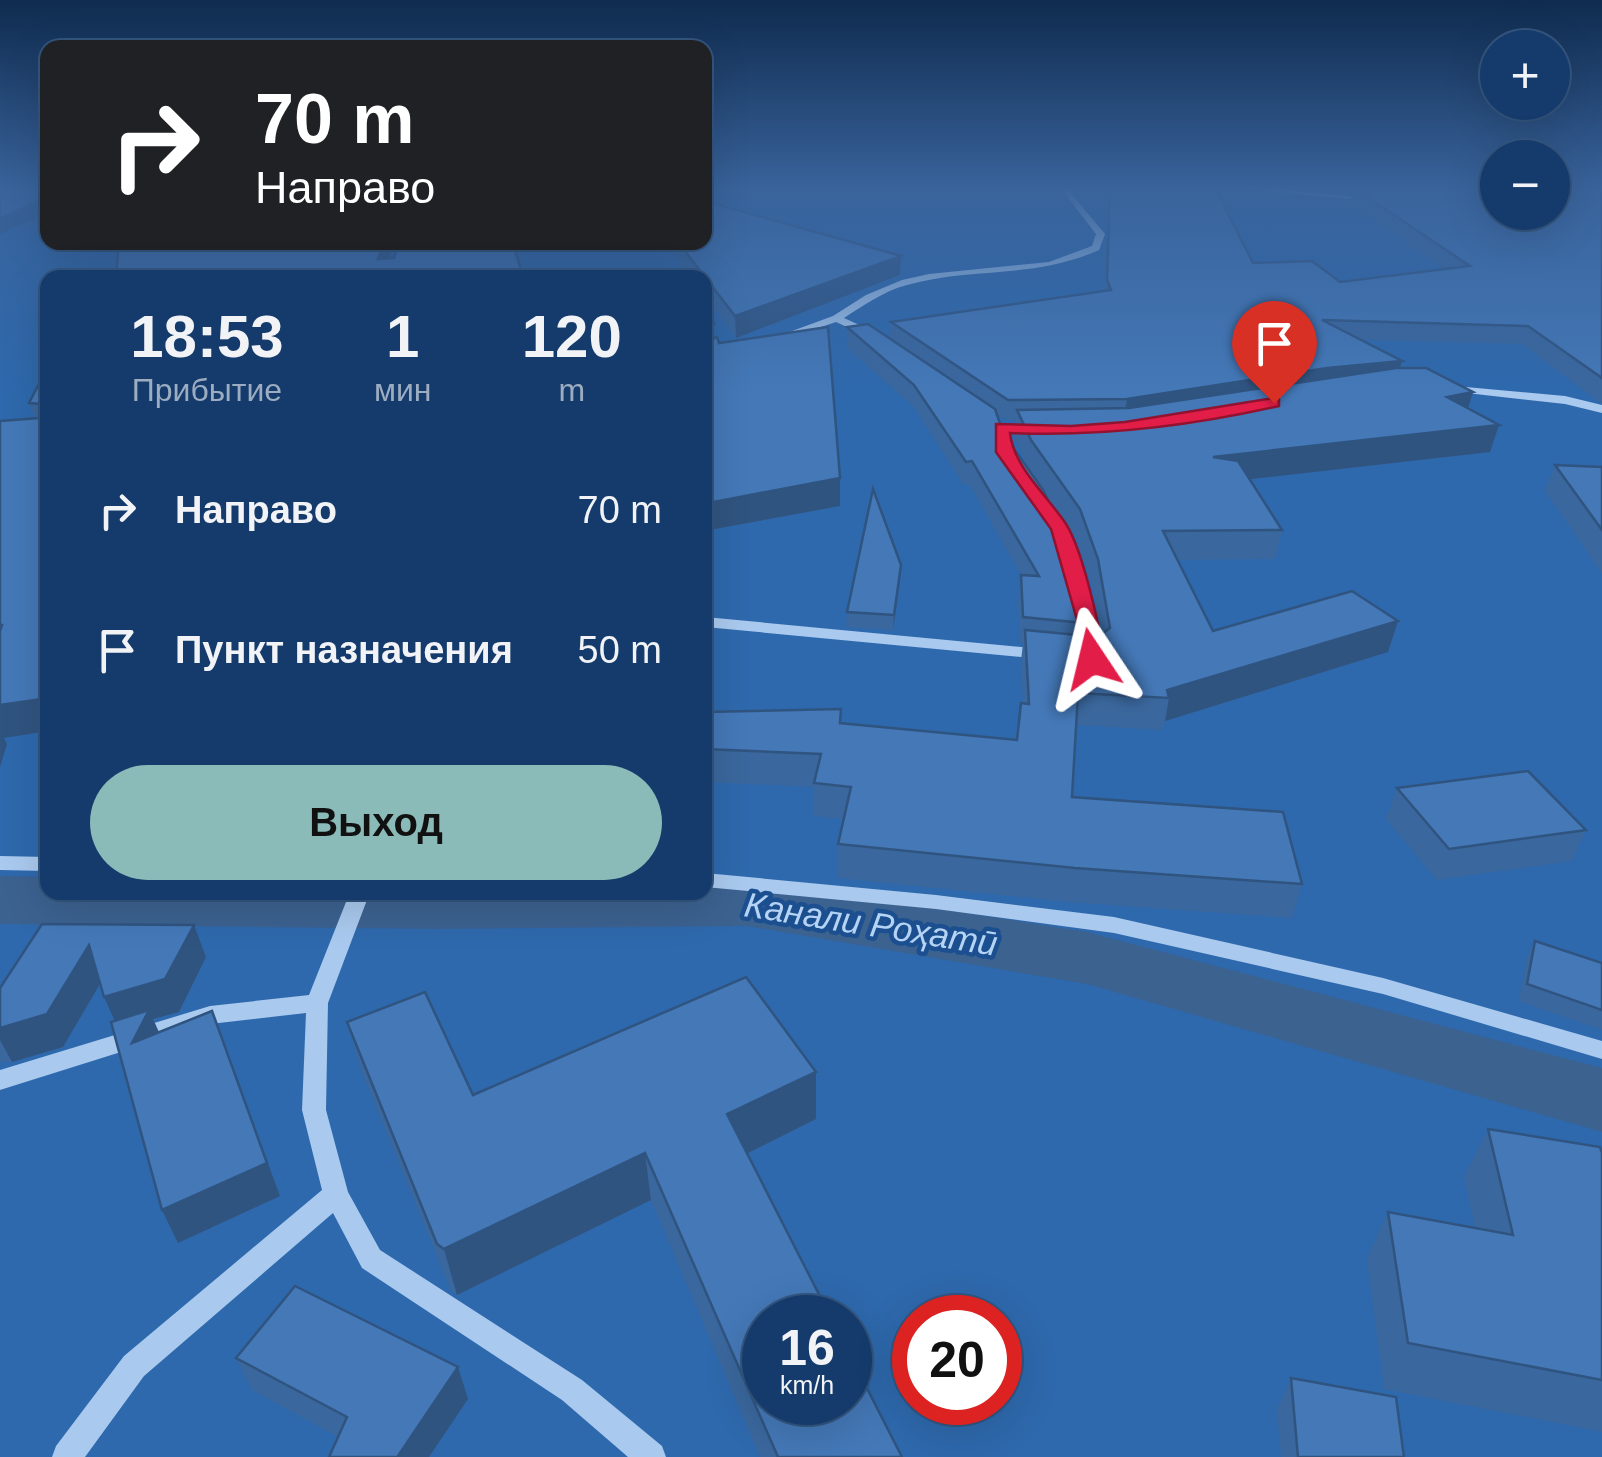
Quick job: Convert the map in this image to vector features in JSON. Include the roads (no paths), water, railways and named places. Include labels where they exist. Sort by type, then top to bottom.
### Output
[{"type":"street","points":[[765,342],[837,318],[869,296],[908,282],[1042,268],[1081,256]]},
{"type":"street","points":[[837,318],[890,348]]},
{"type":"street","points":[[1423,388],[1546,398],[1602,408]]},
{"type":"street","points":[[989,417],[1002,434],[1054,430]]},
{"type":"street","points":[[1060,528],[1091,634],[1092,659],[1073,657]]},
{"type":"street","points":[[712,623],[1054,655]]},
{"type":"street","points":[[0,864],[40,864]]},
{"type":"street","points":[[712,881],[936,902],[1114,925],[1383,986],[1602,1050]]},
{"type":"street","points":[[357,900],[317,1002],[314,1110],[336,1194],[371,1259],[572,1390],[651,1457]]},
{"type":"street","points":[[0,1080],[210,1015],[317,1002]]},
{"type":"street","points":[[67,1457],[134,1366],[336,1194]]},
{"type":"waterway","name":"Канали Роҳатӣ","points":[[0,900],[441,905],[747,902],[1087,958],[1602,1100]]}]
